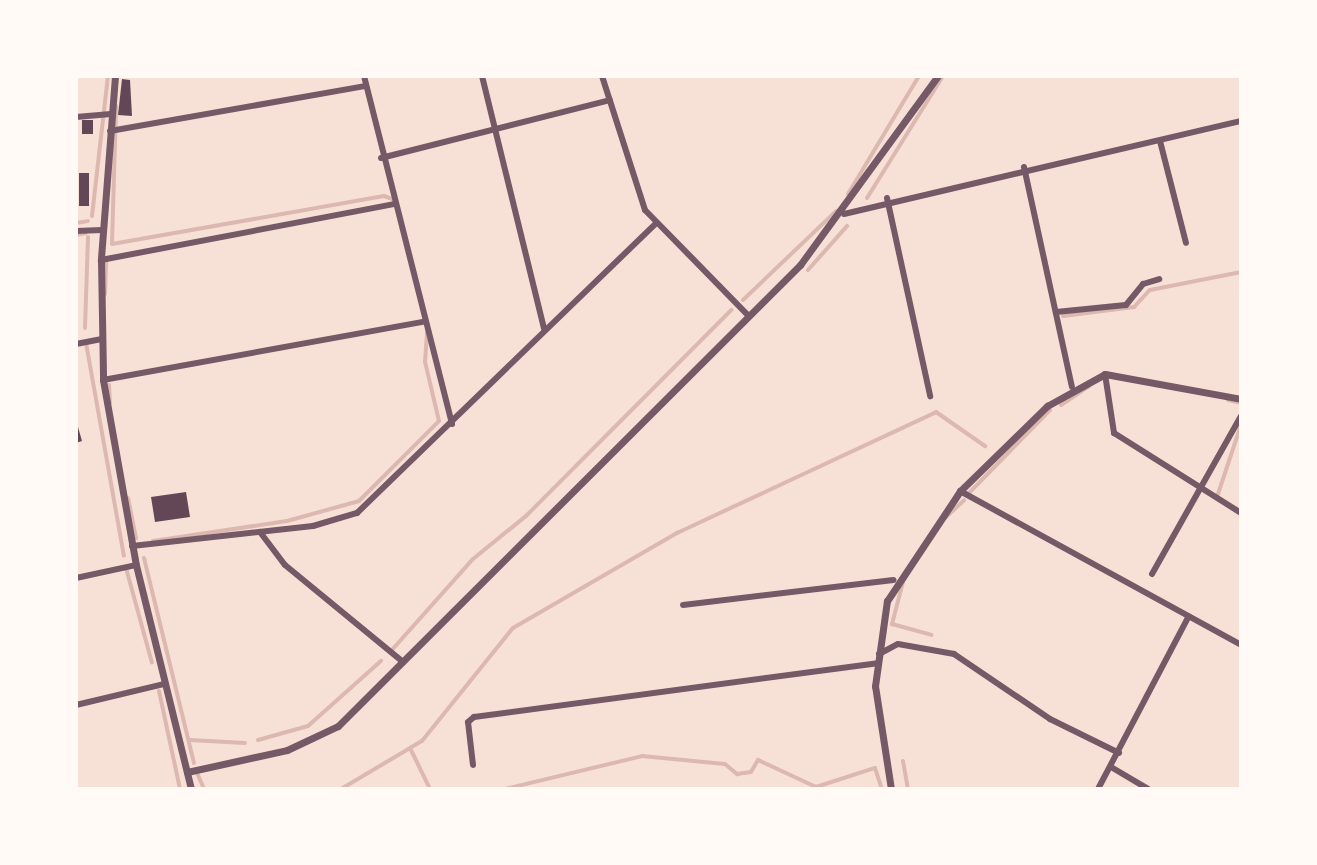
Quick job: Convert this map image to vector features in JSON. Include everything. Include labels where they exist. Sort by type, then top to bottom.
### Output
[{"type":"street","points":[[115,76],[102,230],[103,380],[136,565],[191,789]]},
{"type":"street","points":[[364,76],[381,158],[452,424]]},
{"type":"street","points":[[482,76],[544,328]]},
{"type":"street","points":[[602,76],[636,192],[656,223],[748,315]]},
{"type":"street","points":[[187,772],[287,750],[338,726],[748,315],[844,214],[938,76]]},
{"type":"street","points":[[108,131],[366,86]]},
{"type":"street","points":[[381,158],[610,100]]},
{"type":"street","points":[[76,117],[111,114]]},
{"type":"street","points":[[844,214],[887,198],[1241,121]]},
{"type":"street","points":[[1160,141],[1186,243]]},
{"type":"street","points":[[1024,167],[1072,387]]},
{"type":"street","points":[[887,198],[930,396]]},
{"type":"street","points":[[101,260],[394,204]]},
{"type":"street","points":[[132,546],[260,532],[357,513],[452,424],[544,328],[656,223]]},
{"type":"street","points":[[76,231],[102,230]]},
{"type":"street","points":[[1056,312],[1126,305],[1143,284],[1159,279]]},
{"type":"street","points":[[103,380],[423,322]]},
{"type":"street","points":[[76,344],[101,339]]},
{"type":"street","points":[[1105,374],[1114,433],[1241,513]]},
{"type":"street","points":[[891,789],[878,736],[878,658],[894,580],[960,491],[1072,387],[1105,374],[1241,399]]},
{"type":"street","points":[[1152,574],[1204,491],[1241,416]]},
{"type":"street","points":[[960,491],[1241,645]]},
{"type":"street","points":[[260,532],[285,565],[403,662]]},
{"type":"street","points":[[76,578],[136,565]]},
{"type":"street","points":[[683,605],[894,580]]},
{"type":"street","points":[[1098,789],[1189,616]]},
{"type":"street","points":[[473,765],[468,722],[474,717],[878,658],[898,644],[954,654],[1050,719],[1119,753]]},
{"type":"street","points":[[76,705],[164,684]]},
{"type":"street","points":[[1111,767],[1148,789]]},
{"type":"building","points":[[122,79],[130,80],[132,116],[118,115]]},
{"type":"building","points":[[82,120],[93,120],[93,134],[82,134]]},
{"type":"building","points":[[79,173],[89,173],[89,206],[79,206]]},
{"type":"building","points":[[76,420],[82,441],[76,443]]},
{"type":"building","points":[[186,492],[190,517],[155,522],[151,497]]},
{"type":"waterway","points":[[92,216],[108,76]]},
{"type":"waterway","points":[[848,194],[919,76]]},
{"type":"waterway","points":[[867,198],[943,76]]},
{"type":"waterway","points":[[112,243],[116,106]]},
{"type":"waterway","points":[[112,244],[384,196],[395,200]]},
{"type":"waterway","points":[[743,300],[836,211]]},
{"type":"waterway","points":[[76,223],[88,221]]},
{"type":"waterway","points":[[808,270],[847,226]]},
{"type":"waterway","points":[[76,235],[86,233]]},
{"type":"waterway","points":[[85,328],[88,237]]},
{"type":"waterway","points":[[105,294],[106,261]]},
{"type":"waterway","points":[[1063,316],[1134,307],[1150,290],[1241,272]]},
{"type":"waterway","points":[[391,651],[473,559],[526,516],[731,310]]},
{"type":"waterway","points":[[153,541],[287,521],[359,501],[439,421],[425,362],[427,332]]},
{"type":"waterway","points":[[86,343],[124,556]]},
{"type":"waterway","points":[[109,385],[110,403]]},
{"type":"waterway","points":[[1061,405],[1089,386]]},
{"type":"waterway","points":[[1228,400],[1241,403]]},
{"type":"waterway","points":[[969,493],[1050,410]]},
{"type":"waterway","points":[[341,789],[422,741],[513,628],[677,533],[936,412],[985,446]]},
{"type":"waterway","points":[[1218,494],[1241,425]]},
{"type":"waterway","points":[[128,498],[136,538]]},
{"type":"waterway","points":[[945,518],[964,500]]},
{"type":"waterway","points":[[144,558],[194,763]]},
{"type":"waterway","points":[[126,568],[152,663]]},
{"type":"waterway","points":[[904,578],[892,624],[932,635]]},
{"type":"waterway","points":[[258,740],[308,726],[381,661]]},
{"type":"waterway","points":[[159,691],[180,789]]},
{"type":"waterway","points":[[190,740],[245,743]]},
{"type":"waterway","points":[[411,750],[430,789]]},
{"type":"waterway","points":[[505,789],[642,756],[725,764],[737,774],[751,772],[758,760],[816,787],[875,768],[882,789]]},
{"type":"waterway","points":[[903,761],[908,789]]},
{"type":"waterway","points":[[197,773],[204,789]]},
{"type":"waterway","points":[[212,789],[243,789]]}]
